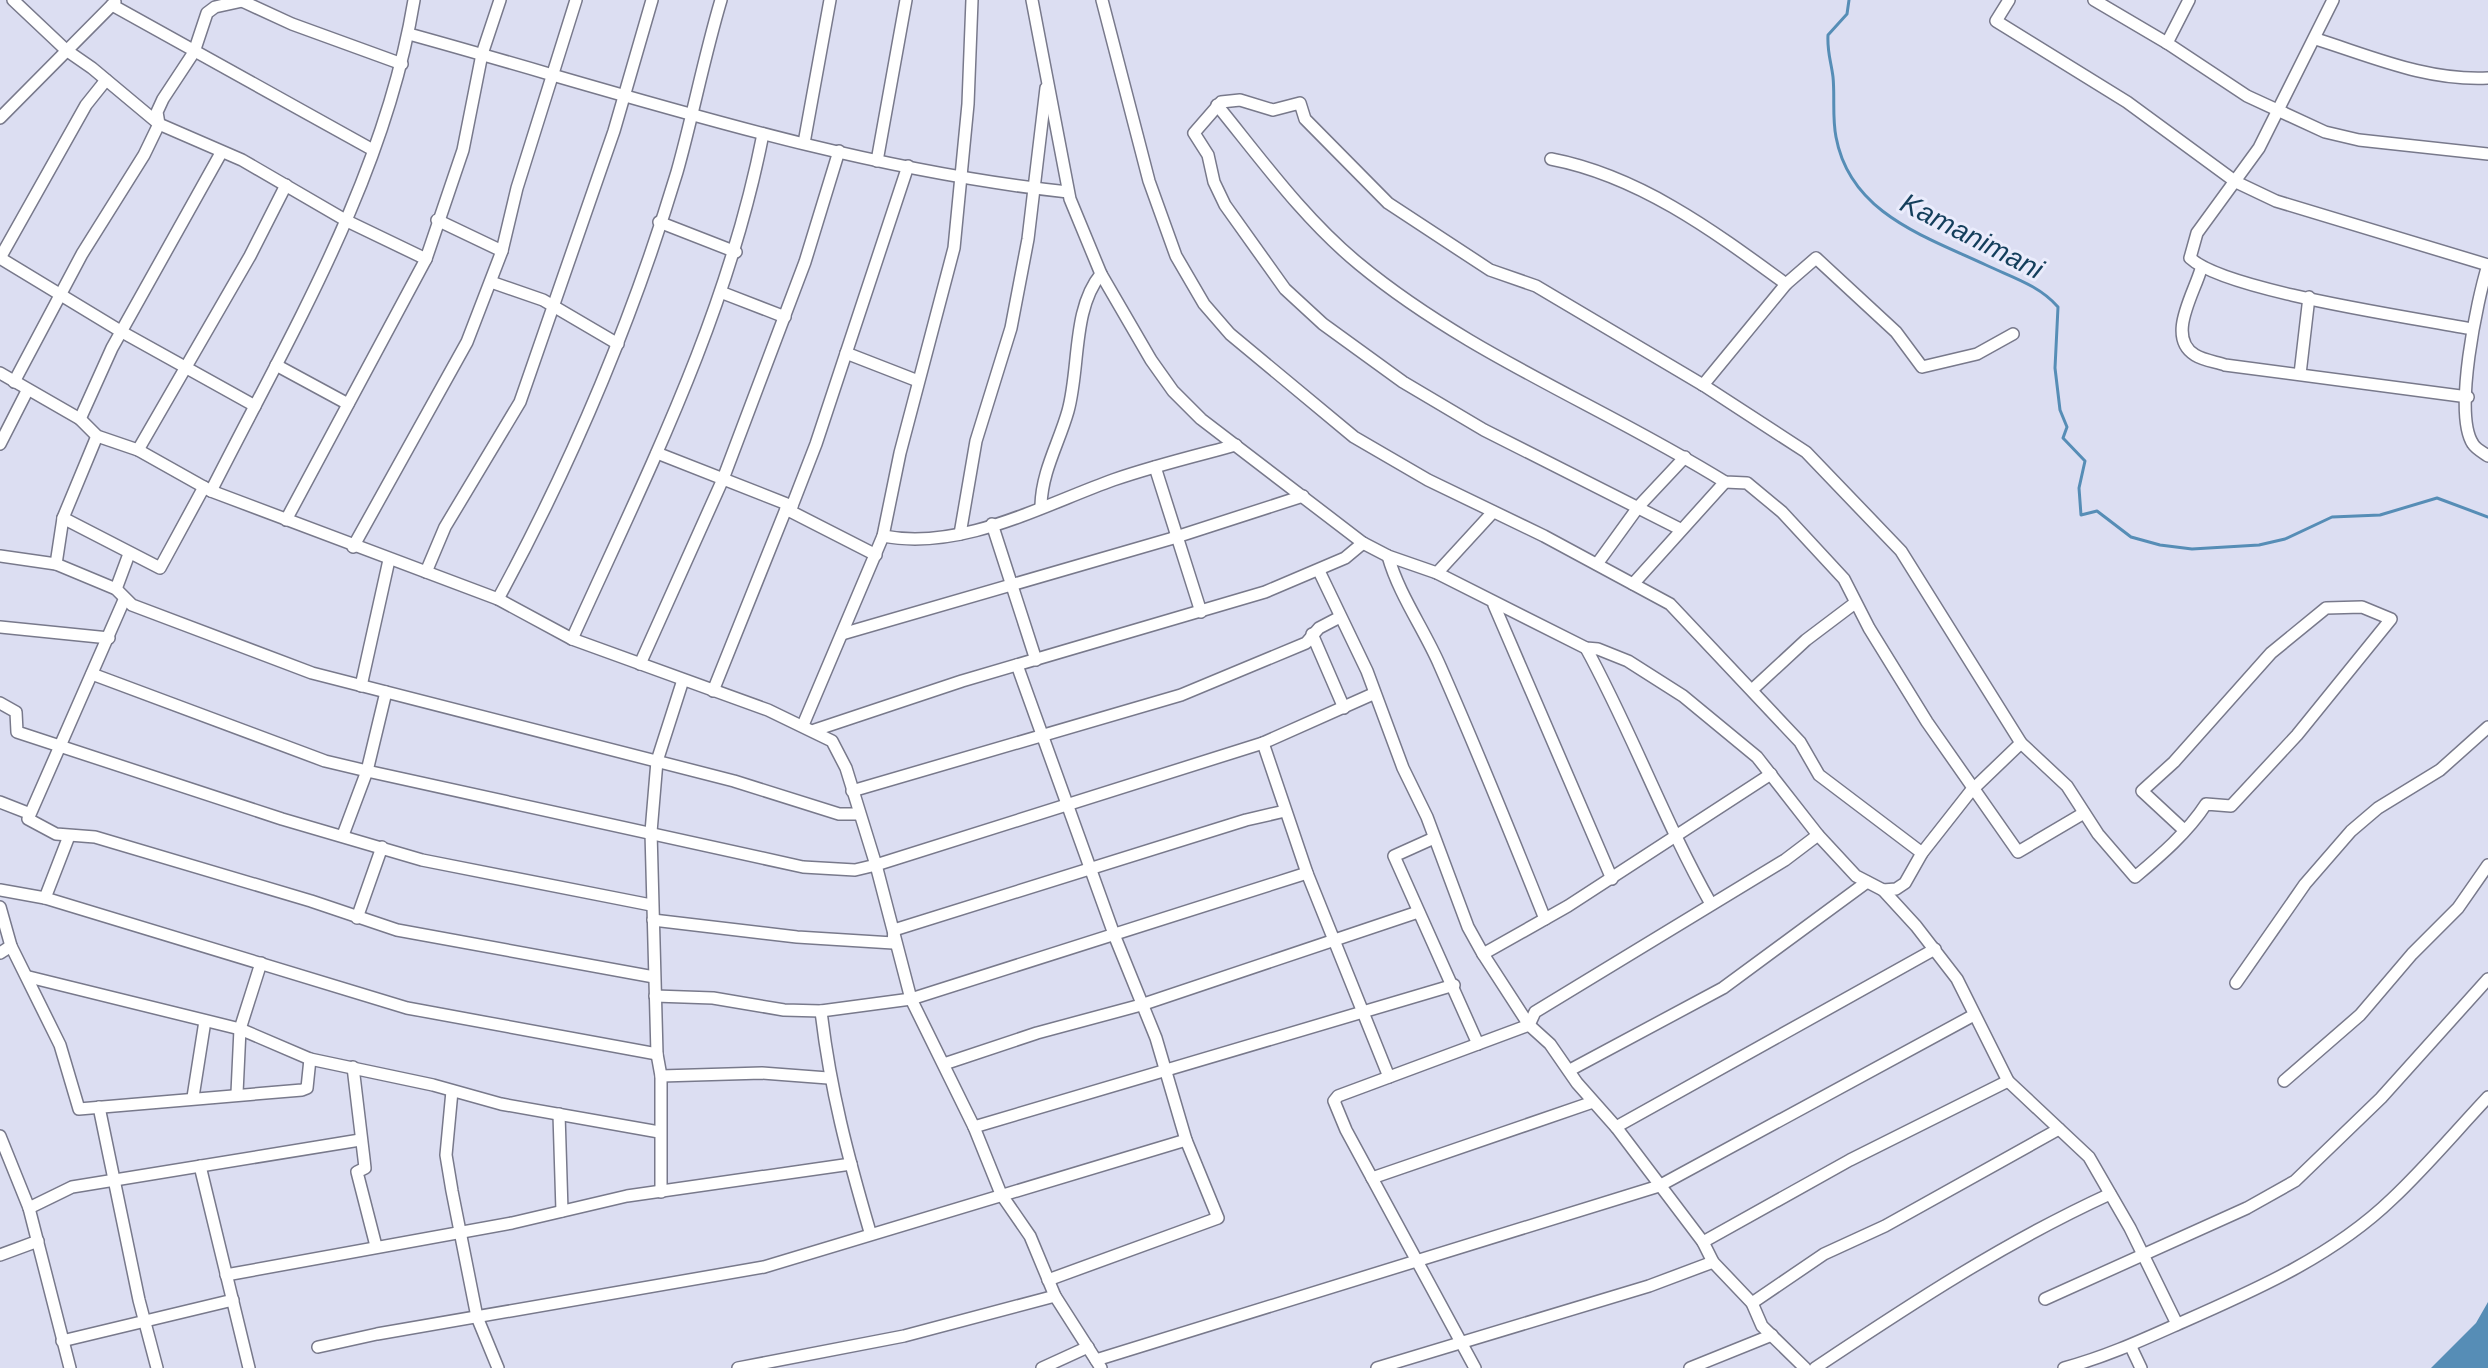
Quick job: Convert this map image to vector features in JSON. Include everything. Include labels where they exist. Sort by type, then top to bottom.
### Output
[{"type":"street","points":[[13,0],[66,50],[159,124],[184,131],[221,153],[242,160],[347,221],[426,259]]},
{"type":"street","points":[[63,518],[160,568],[255,406],[347,221],[402,64],[414,0]]},
{"type":"street","points":[[286,520],[426,259],[463,150],[482,54],[500,0]]},
{"type":"street","points":[[353,547],[467,342],[502,251],[517,188],[576,0]]},
{"type":"street","points":[[426,572],[445,527],[520,402],[625,96],[652,0]]},
{"type":"street","points":[[498,599],[550,505],[618,344],[659,222],[721,0]]},
{"type":"street","points":[[804,143],[830,0]]},
{"type":"street","points":[[877,161],[906,0]]},
{"type":"street","points":[[809,727],[842,634],[883,536],[918,381],[954,248],[972,0]]},
{"type":"street","points":[[1032,0],[1068,192],[1101,274],[1173,391],[1201,419],[1363,543],[1388,556],[1437,573],[1494,605],[1586,648],[1598,649],[1628,661],[1683,696],[1757,757],[1818,835],[1856,876],[1883,890],[1935,949],[1957,979],[2008,1081],[2089,1157],[2177,1324]]},
{"type":"street","points":[[1102,0],[1149,181],[1176,256],[1204,304],[1230,334],[1354,437],[1428,480],[1670,604],[1800,742],[1819,775],[1922,853]]},
{"type":"street","points":[[2009,0],[1996,21],[2127,102],[2236,182],[2276,201],[2488,265],[2472,329],[2468,397],[2469,430],[2473,445],[2488,456]]},
{"type":"street","points":[[2094,0],[2247,96],[2325,132],[2359,140],[2488,154]]},
{"type":"street","points":[[2167,43],[2189,0]]},
{"type":"street","points":[[2333,0],[2259,148],[2197,233],[2190,258],[2201,269],[2309,297],[2472,329]]},
{"type":"street","points":[[14,382],[60,294],[116,205],[159,124],[157,112],[194,52],[207,13],[215,7],[244,1],[292,24],[402,64]]},
{"type":"street","points":[[0,118],[114,2],[194,52],[373,150]]},
{"type":"street","points":[[409,34],[763,134],[961,177],[1068,192]]},
{"type":"street","points":[[2316,39],[2442,78],[2488,78]]},
{"type":"street","points":[[960,534],[976,441],[1011,328],[1035,188],[1047,76]]},
{"type":"street","points":[[106,80],[86,105],[0,258],[122,332],[255,406]]},
{"type":"street","points":[[1680,529],[1484,430],[1403,382],[1323,324],[1285,289],[1225,205],[1214,182],[1208,155],[1194,133],[1217,105],[1240,100],[1273,110],[1300,103],[1305,119],[1388,203],[1490,270],[1536,286],[1703,385],[1806,452],[1901,551],[2021,743],[2067,786],[2084,813],[2135,877],[2184,830],[2206,804],[2231,806],[2316,711],[2391,619],[2362,607],[2326,608],[2271,653],[2174,762],[2142,791],[2184,830]]},
{"type":"street","points":[[1217,105],[1288,191],[1359,264],[1484,349],[1685,457],[1725,482],[1747,483],[1782,512],[1844,579],[1855,603],[1927,722],[2018,852],[2084,813]]},
{"type":"street","points":[[572,639],[657,453],[723,293],[736,252],[763,134]]},
{"type":"street","points":[[640,664],[723,479],[785,317],[839,151]]},
{"type":"street","points":[[80,419],[122,332],[221,153]]},
{"type":"street","points":[[1551,159],[1584,165],[1645,192],[1715,232],[1786,284]]},
{"type":"street","points":[[713,691],[789,507],[846,353],[908,166]]},
{"type":"street","points":[[138,450],[286,185]]},
{"type":"street","points":[[437,220],[502,251]]},
{"type":"street","points":[[659,222],[736,252]]},
{"type":"street","points":[[1703,385],[1786,284],[1816,258],[1896,332],[1922,367],[1977,354],[2013,334]]},
{"type":"street","points":[[2201,269],[2181,327],[2182,342],[2195,355],[2225,365],[2468,397]]},
{"type":"street","points":[[1041,505],[1042,486],[1072,395],[1083,313],[1090,288],[1101,274]]},
{"type":"street","points":[[491,282],[555,307],[618,344]]},
{"type":"street","points":[[723,293],[785,317]]},
{"type":"street","points":[[2300,374],[2309,297]]},
{"type":"street","points":[[846,353],[918,381]]},
{"type":"street","points":[[276,365],[348,404]]},
{"type":"street","points":[[0,373],[80,419],[97,436],[138,450],[208,489],[353,547],[498,599],[572,639],[809,727],[832,741],[876,865],[911,999],[974,1127],[1001,1194],[1030,1236],[1055,1296],[1098,1364],[1416,1260],[1659,1186],[1974,1015]]},
{"type":"street","points":[[0,444],[27,391]]},
{"type":"street","points":[[56,564],[63,518],[97,436]]},
{"type":"street","points":[[883,536],[911,541],[960,534],[1155,467],[1236,445]]},
{"type":"street","points":[[657,453],[789,507],[876,555]]},
{"type":"street","points":[[1597,564],[1639,506],[1685,457]]},
{"type":"street","points":[[1155,467],[1201,612]]},
{"type":"street","points":[[1633,584],[1725,482]]},
{"type":"street","points":[[842,634],[1177,537],[1303,496]]},
{"type":"street","points":[[1437,573],[1493,512]]},
{"type":"street","points":[[992,524],[1036,660]]},
{"type":"street","points":[[809,727],[1201,612],[1319,571],[1345,558],[1363,543]]},
{"type":"street","points":[[116,589],[129,554]]},
{"type":"street","points":[[0,556],[56,564],[116,589],[124,600],[180,625],[312,673],[657,761],[839,814],[859,814]]},
{"type":"street","points":[[1388,556],[1394,578],[1422,626],[1473,740],[1545,919]]},
{"type":"street","points":[[361,686],[389,560]]},
{"type":"street","points":[[1319,571],[1367,671],[1373,694],[1468,927],[1483,954],[1529,1025],[1616,1127],[1703,1242],[1713,1262],[1752,1303],[1756,1317],[1805,1368]]},
{"type":"street","points":[[124,600],[28,813],[28,819],[56,834],[95,837],[311,901],[397,930],[654,977]]},
{"type":"street","points":[[1753,689],[1806,640],[1855,603]]},
{"type":"street","points":[[1494,605],[1612,879]]},
{"type":"street","points":[[852,791],[1043,738],[1181,695],[1306,643],[1312,633],[1340,617]]},
{"type":"street","points":[[0,627],[109,638]]},
{"type":"street","points":[[1312,633],[1344,708]]},
{"type":"street","points":[[1586,648],[1609,691],[1674,837],[1711,904]]},
{"type":"street","points":[[1017,665],[1115,937],[1156,1038],[1186,1140],[1218,1218],[1048,1280]]},
{"type":"street","points":[[92,674],[325,761],[803,867],[855,870],[1263,743],[1373,694]]},
{"type":"street","points":[[661,1192],[661,1076],[657,1054],[651,832],[657,761],[683,680]]},
{"type":"street","points":[[343,835],[367,771],[386,692]]},
{"type":"street","points":[[0,703],[16,712],[17,732],[282,819],[422,860],[651,905]]},
{"type":"street","points":[[2236,983],[2305,884],[2351,831],[2378,808],[2440,770],[2488,727]]},
{"type":"street","points":[[1263,743],[1307,873],[1336,940],[1360,1012],[1389,1077]]},
{"type":"street","points":[[1883,890],[1896,889],[1905,883],[1922,853],[1975,787],[2021,743]]},
{"type":"street","points":[[1483,954],[1612,879],[1771,774]]},
{"type":"street","points":[[0,802],[28,813]]},
{"type":"street","points":[[894,930],[1092,871],[1219,828],[1285,811]]},
{"type":"street","points":[[1475,1368],[1334,1101],[1338,1096],[1529,1025],[1535,1012],[1785,860],[1818,835]]},
{"type":"street","points":[[45,898],[69,836]]},
{"type":"street","points":[[1434,838],[1394,856],[1478,1044]]},
{"type":"street","points":[[357,918],[382,847]]},
{"type":"street","points":[[2284,1081],[2360,1015],[2412,954],[2458,908],[2488,865]]},
{"type":"street","points":[[655,996],[713,998],[784,1010],[821,1011],[911,999],[1115,937],[1307,873]]},
{"type":"street","points":[[1570,1070],[1723,988],[1867,882]]},
{"type":"street","points":[[0,890],[45,898],[445,1018],[657,1054]]},
{"type":"street","points":[[0,907],[11,946],[60,1045],[79,1109],[307,1088],[310,1059]]},
{"type":"street","points":[[944,1064],[1037,1033],[1141,1005],[1418,912]]},
{"type":"street","points":[[653,920],[883,944],[893,943],[894,930]]},
{"type":"street","points":[[0,953],[11,946]]},
{"type":"street","points":[[1616,1127],[1935,949]]},
{"type":"street","points":[[237,1093],[240,1029],[261,963]]},
{"type":"street","points":[[29,977],[240,1029],[310,1059],[559,1114],[659,1132]]},
{"type":"street","points":[[2045,1299],[2247,1208],[2295,1181],[2381,1098],[2488,979]]},
{"type":"street","points":[[974,1127],[1454,985]]},
{"type":"street","points":[[821,1011],[828,1078],[870,1232]]},
{"type":"street","points":[[193,1097],[205,1021]]},
{"type":"street","points":[[353,1067],[365,1168],[357,1172],[376,1246]]},
{"type":"street","points":[[661,1076],[762,1073],[828,1078]]},
{"type":"street","points":[[1703,1242],[1850,1160],[2008,1081]]},
{"type":"street","points":[[452,1091],[446,1155],[477,1317],[498,1368]]},
{"type":"street","points":[[2064,1368],[2131,1347],[2177,1324],[2241,1299],[2359,1227],[2391,1200],[2488,1097]]},
{"type":"street","points":[[1372,1178],[1593,1102]]},
{"type":"street","points":[[99,1107],[144,1321],[157,1368]]},
{"type":"street","points":[[559,1114],[562,1211]]},
{"type":"street","points":[[1752,1303],[1824,1254],[1885,1226],[2059,1129]]},
{"type":"street","points":[[0,1136],[29,1208],[70,1368]]},
{"type":"street","points":[[29,1208],[72,1187],[360,1140]]},
{"type":"street","points":[[318,1347],[751,1269],[1186,1140]]},
{"type":"street","points":[[226,1275],[661,1192],[851,1164]]},
{"type":"street","points":[[200,1166],[249,1368]]},
{"type":"street","points":[[1815,1368],[1974,1263],[2036,1227],[2110,1194]]},
{"type":"street","points":[[0,1255],[38,1241]]},
{"type":"street","points":[[1377,1368],[1649,1286],[1713,1262]]},
{"type":"street","points":[[738,1368],[904,1336],[1055,1296]]},
{"type":"street","points":[[62,1341],[233,1300]]},
{"type":"street","points":[[1690,1368],[1772,1335]]},
{"type":"street","points":[[1042,1368],[1088,1347]]},
{"type":"street","points":[[2131,1347],[2141,1368]]},
{"type":"water","points":[[2488,1302],[2488,1368],[2431,1368],[2476,1323]]},
{"type":"waterway","name":"Kamanimani","points":[[1849,0],[1847,14],[1828,35],[1835,129],[1844,163],[1857,185],[1893,219],[2024,282],[2058,307],[2055,368],[2060,410],[2067,427],[2063,438],[2085,461],[2079,488],[2081,515],[2097,511],[2131,537],[2192,549],[2259,545],[2285,539],[2332,517],[2380,515],[2437,498],[2488,517]]}]
